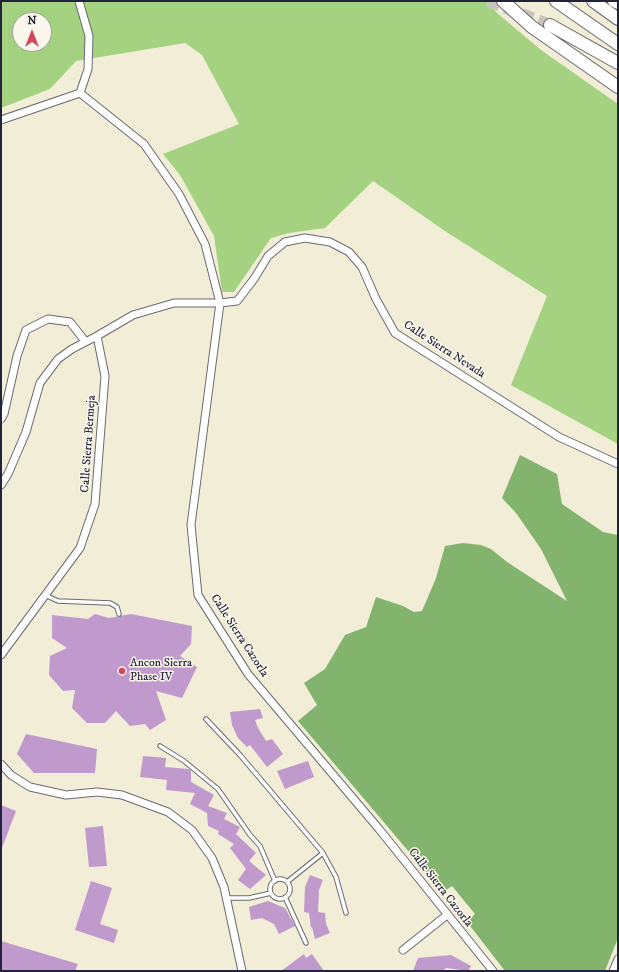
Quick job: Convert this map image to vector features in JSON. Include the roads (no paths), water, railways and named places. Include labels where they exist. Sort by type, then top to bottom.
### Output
[{"type":"highway","points":[[503,1],[537,32],[618,87]]},
{"type":"highway","points":[[556,1],[618,44]]},
{"type":"highway","points":[[593,1],[618,19]]},
{"type":"highway","points":[[614,1],[618,3]]},
{"type":"highway","points":[[550,25],[618,63]]},
{"type":"street","points":[[79,1],[89,36],[88,69],[80,93]]},
{"type":"street","points":[[1,120],[80,93]]},
{"type":"street","points":[[1,485],[8,474],[26,432],[40,383],[58,359],[86,341],[133,315],[174,303],[220,304],[205,244],[179,194],[144,144],[80,93]]},
{"type":"street","name":"Calle Sierra Nevada","points":[[220,304],[237,301],[254,279],[268,256],[285,242],[305,238],[330,242],[349,252],[362,267],[376,299],[395,333],[559,437],[618,464]]},
{"type":"street","name":"Calle Sierra Cazorla","points":[[220,304],[191,526],[198,595],[248,674],[379,829],[447,916],[493,971]]},
{"type":"street","points":[[1,419],[4,414],[17,356],[26,330],[48,319],[70,322],[86,341]]},
{"type":"street","name":"Calle Sierra Bermeja","points":[[1,656],[80,548],[95,504],[105,376],[97,336]]},
{"type":"street","points":[[1,764],[11,775],[30,786],[66,795],[97,792],[122,795],[168,812],[192,830],[212,858],[224,887],[242,971]]},
{"type":"street","points":[[403,950],[447,916]]},
{"type":"street","points":[[613,971],[618,959]]},
{"type":"lane","points":[[45,595],[58,602],[110,603],[117,607],[119,614]]},
{"type":"lane","points":[[206,719],[240,755],[323,853],[336,877],[346,913]]},
{"type":"lane","points":[[160,746],[184,761],[218,789],[250,835],[260,846],[275,881]]},
{"type":"lane","points":[[287,882],[323,853]]},
{"type":"lane","points":[[281,879],[287,882],[290,889],[285,897],[275,898],[271,893],[270,886],[275,881],[281,879]]},
{"type":"lane","points":[[227,898],[249,898],[271,893]]},
{"type":"lane","points":[[285,897],[306,943]]},
{"type":"tunnel","points":[[488,1],[550,25]]},
{"type":"place","name":"Ancon Sierra Phase IV","points":[[122,671]]}]
